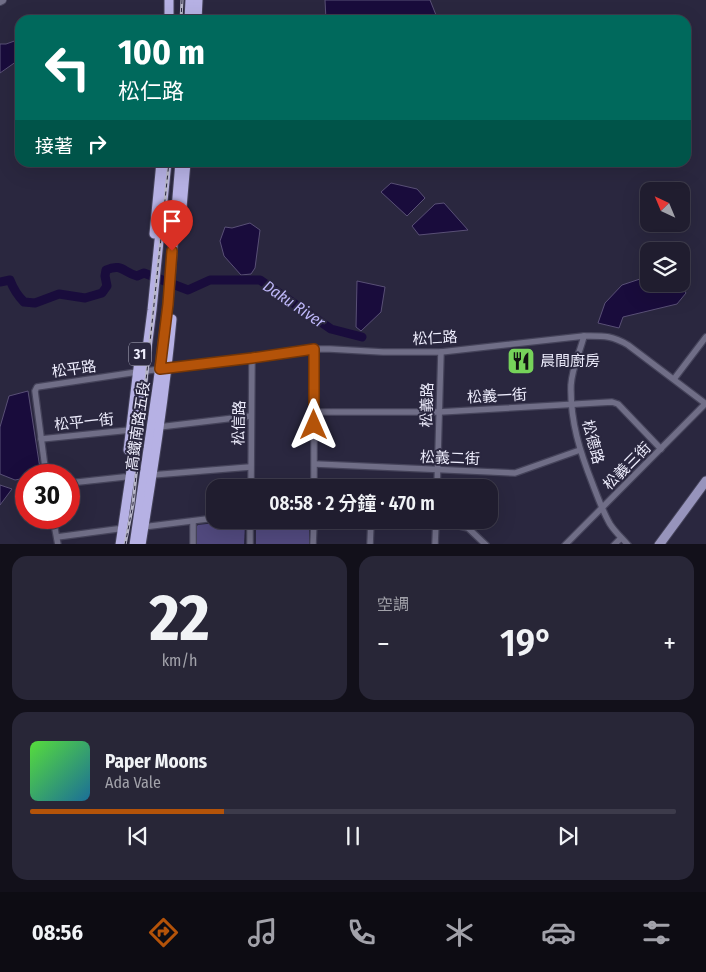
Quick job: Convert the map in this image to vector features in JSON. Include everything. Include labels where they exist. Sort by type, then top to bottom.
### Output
[{"type":"main road","points":[[169,15],[170,0]]},
{"type":"main road","points":[[175,0],[175,15]]},
{"type":"main road","points":[[189,15],[190,0]]},
{"type":"main road","points":[[197,15],[198,0]]},
{"type":"main road","name":"高鐵南路五段","points":[[114,544],[130,430],[141,372],[149,283],[163,167]]},
{"type":"main road","name":"高鐵南路五段","points":[[120,544],[166,182],[164,167]]},
{"type":"main road","name":"高鐵南路五段","points":[[141,544],[159,427],[180,167]]},
{"type":"main road","name":"高鐵南路五段","points":[[134,544],[163,369],[185,167]]},
{"type":"main road","points":[[659,544],[706,481]]},
{"type":"main road","points":[[666,544],[706,491]]},
{"type":"street","name":"松仁路","points":[[141,372],[314,349],[441,352],[584,336],[606,336],[628,345],[706,404]]},
{"type":"street","name":"松德路","points":[[584,336],[571,383],[574,429],[602,508],[611,526],[628,544]]},
{"type":"street","points":[[674,379],[706,337]]},
{"type":"street","points":[[314,349],[314,479]]},
{"type":"street","name":"松義路","points":[[438,479],[441,352]]},
{"type":"street","name":"松信路","points":[[251,479],[252,358]]},
{"type":"street","name":"松平路","points":[[44,464],[34,391],[37,387],[141,372]]},
{"type":"street","name":"松義一街","points":[[314,412],[439,412],[612,402],[618,404],[661,449]]},
{"type":"street","name":"松義三街","points":[[565,544],[706,404]]},
{"type":"street","points":[[159,427],[252,416]]},
{"type":"street","name":"松平一街","points":[[41,439],[130,430]]},
{"type":"street","name":"松義二街","points":[[315,464],[516,472],[580,450]]},
{"type":"street","points":[[152,475],[250,467]]},
{"type":"street","points":[[80,482],[124,477]]},
{"type":"street","points":[[144,527],[206,519]]},
{"type":"street","points":[[192,521],[193,544]]},
{"type":"street","points":[[55,529],[58,544]]},
{"type":"street","points":[[57,537],[117,529]]},
{"type":"street","points":[[250,529],[250,544]]},
{"type":"street","points":[[313,544],[314,529]]},
{"type":"street","points":[[370,544],[371,529]]},
{"type":"street","points":[[435,529],[435,544]]},
{"type":"street","points":[[469,529],[486,544]]},
{"type":"street","points":[[614,544],[621,538]]},
{"type":"shaded area","points":[[325,0],[430,0],[436,15],[326,15]]},
{"type":"shaded area","points":[[15,41],[15,62],[0,73],[0,44]]},
{"type":"shaded area","points":[[391,183],[417,189],[425,198],[407,216],[381,192]]},
{"type":"shaded area","points":[[444,203],[468,230],[419,235],[412,226],[435,204]]},
{"type":"shaded area","points":[[250,223],[260,230],[255,268],[251,274],[241,275],[224,256],[220,241],[225,227],[232,228]]},
{"type":"shaded area","points":[[640,279],[640,292],[686,293],[677,304],[623,317],[619,328],[598,323],[605,303],[622,285]]},
{"type":"shaded area","points":[[357,281],[385,287],[381,312],[361,331],[356,327]]},
{"type":"shaded area","points":[[28,391],[39,464],[15,464],[15,480],[0,474],[0,427],[9,396]]},
{"type":"shaded area","points":[[0,485],[12,489],[0,505]]},
{"type":"shaded area","points":[[206,524],[206,529],[245,529],[244,544],[195,544],[195,528],[198,525]]},
{"type":"shaded area","points":[[256,529],[309,529],[309,544],[256,544]]},
{"type":"waterway","name":"Daku River","points":[[0,282],[10,280],[24,302],[35,303],[59,294],[85,298],[102,293],[107,286],[106,270],[116,267],[137,276],[144,273],[188,290],[210,280],[260,280],[331,329],[362,337]]},
{"type":"railway","points":[[181,15],[182,0]]},
{"type":"railway","points":[[125,544],[133,504],[168,167]]},
{"type":"place","name":"晨間廚房","points":[[521,361]]},
{"type":"route","points":[[172,251],[160,369],[314,349],[314,425]]}]
